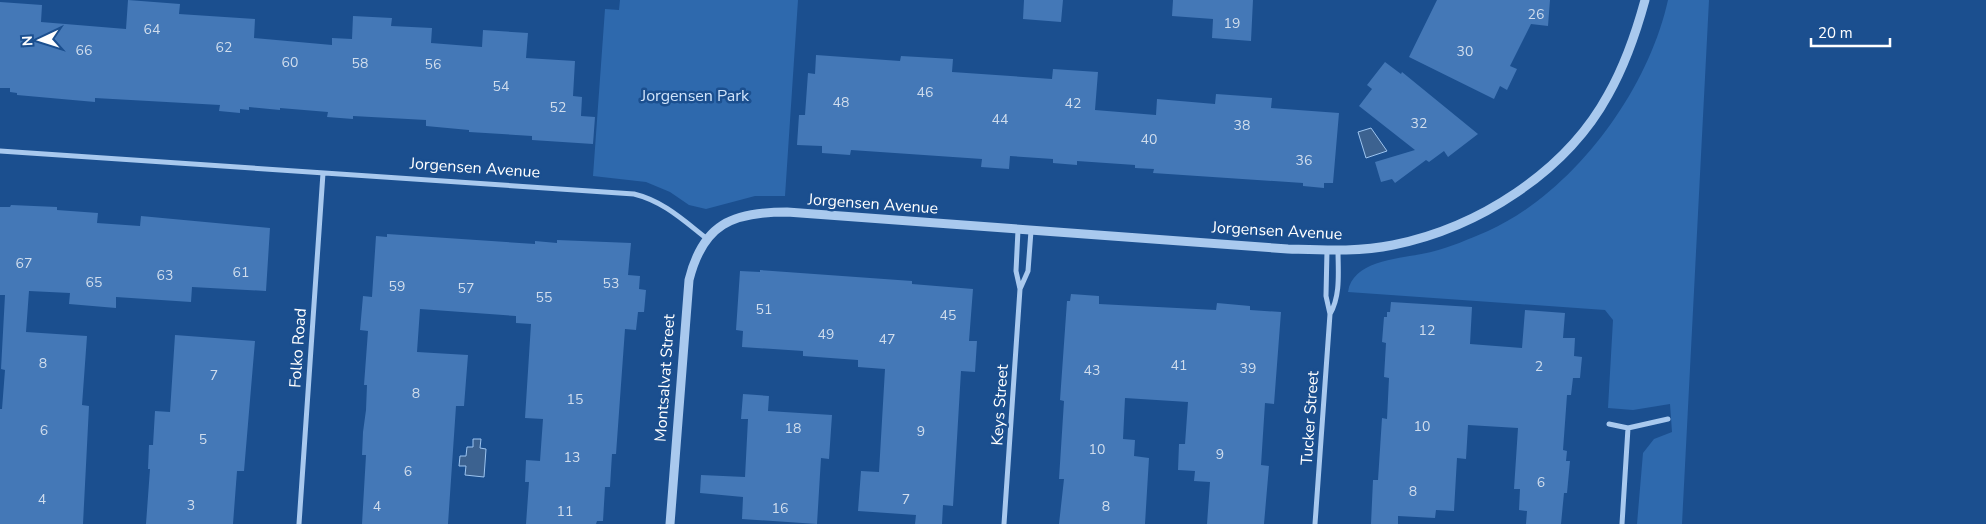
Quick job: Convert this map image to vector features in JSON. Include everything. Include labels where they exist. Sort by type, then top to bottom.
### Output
[{"type":"street","name":"Jorgensen Avenue","points":[[0,151],[634,194],[648,197],[673,212],[706,238],[720,226],[741,217],[764,212],[787,212],[1031,231],[1327,250],[1393,245],[1452,228],[1504,202],[1546,170],[1587,126],[1608,97],[1626,57],[1645,0]]},
{"type":"street","name":"Folko Road","points":[[299,524],[323,173]]},
{"type":"street","name":"Keys Street","points":[[1004,524],[1020,289],[1016,271],[1018,230]]},
{"type":"street","name":"Keys Street","points":[[1020,289],[1028,271],[1031,231]]},
{"type":"street","name":"Montsalvat Street","points":[[670,524],[688,290],[695,257],[706,238]]},
{"type":"street","name":"Tucker Street","points":[[1315,524],[1330,314],[1326,296],[1327,250]]},
{"type":"street","name":"Tucker Street","points":[[1330,314],[1335,305],[1337,295],[1338,250]]},
{"type":"street","points":[[1609,424],[1628,428],[1668,419]]},
{"type":"street","points":[[1622,524],[1628,428]]},
{"type":"green space","name":"Jorgensen Park","points":[[620,0],[798,0],[785,196],[755,196],[706,209],[689,205],[670,192],[646,182],[593,176],[605,9],[619,10]]},
{"type":"green space","points":[[1668,0],[1709,0],[1682,524],[1637,524],[1643,453],[1654,439],[1672,432],[1670,404],[1633,410],[1608,408],[1613,320],[1605,310],[1348,292],[1352,281],[1359,272],[1370,266],[1438,250],[1474,237],[1520,214],[1550,191],[1577,165],[1603,135],[1625,103],[1644,69],[1658,34]]},
{"type":"shaded area","points":[[1371,128],[1387,151],[1366,158],[1358,132]]},
{"type":"shaded area","points":[[473,439],[481,439],[480,448],[486,449],[484,477],[465,475],[466,466],[459,466],[460,456],[466,456],[467,447],[473,447]]},
{"type":"building","points":[[128,0],[180,4],[179,14],[255,19],[254,38],[332,45],[332,38],[352,39],[353,16],[392,18],[391,26],[432,28],[431,43],[482,47],[483,30],[528,33],[526,58],[575,61],[573,96],[582,97],[581,116],[595,117],[593,144],[532,140],[532,136],[469,132],[469,130],[426,126],[426,120],[353,116],[353,119],[327,117],[328,112],[280,108],[280,110],[249,107],[249,110],[240,109],[240,113],[219,111],[220,105],[95,98],[95,102],[17,95],[17,93],[10,92],[10,88],[0,88],[0,2],[42,5],[41,22],[126,29]]},
{"type":"building","points":[[1024,0],[1063,0],[1061,22],[1023,19]]},
{"type":"building","points":[[1173,0],[1253,0],[1251,41],[1212,38],[1213,19],[1172,16]]},
{"type":"building","points":[[1437,0],[1550,0],[1548,26],[1531,24],[1510,66],[1517,69],[1507,90],[1500,86],[1494,99],[1409,57]]},
{"type":"building","points":[[816,55],[900,61],[901,56],[953,59],[952,72],[1052,79],[1053,69],[1098,72],[1095,110],[1156,115],[1157,99],[1215,104],[1216,94],[1272,98],[1271,108],[1339,113],[1333,183],[1324,183],[1324,188],[1303,186],[1303,183],[1153,173],[1154,169],[1135,168],[1135,165],[1077,161],[1077,165],[1053,163],[1053,159],[1010,156],[1009,169],[981,167],[982,159],[851,150],[850,155],[822,153],[822,146],[797,145],[799,115],[805,115],[808,73],[815,74]]},
{"type":"building","points":[[1385,62],[1401,74],[1402,72],[1478,134],[1448,157],[1444,151],[1429,162],[1426,160],[1395,183],[1392,179],[1381,182],[1375,162],[1415,150],[1359,106],[1372,89],[1367,85]]},
{"type":"building","points":[[11,205],[57,207],[57,210],[98,213],[97,223],[140,226],[141,216],[270,228],[266,291],[192,287],[191,302],[116,297],[116,308],[69,304],[70,293],[29,291],[26,332],[87,336],[82,405],[89,406],[83,524],[0,524],[0,409],[2,409],[5,370],[1,369],[5,295],[0,295],[0,207],[10,207]]},
{"type":"building","points":[[387,234],[535,244],[535,241],[557,243],[557,240],[631,243],[628,275],[640,276],[639,289],[646,290],[644,312],[638,312],[636,330],[625,329],[616,454],[612,454],[610,487],[605,487],[603,521],[597,521],[596,524],[526,524],[529,482],[525,482],[526,460],[540,461],[543,419],[525,418],[531,324],[516,323],[516,316],[420,309],[417,352],[468,355],[464,406],[456,406],[448,524],[362,524],[366,455],[362,455],[367,385],[364,385],[368,331],[360,330],[363,296],[372,297],[376,236],[387,237]]},
{"type":"building","points":[[760,270],[912,281],[912,284],[973,289],[969,341],[977,341],[975,372],[961,371],[953,506],[943,505],[942,524],[915,524],[916,515],[858,511],[861,471],[879,472],[885,369],[858,367],[858,360],[803,356],[803,351],[742,347],[743,331],[736,330],[740,271],[760,272]]},
{"type":"building","points":[[1071,294],[1099,296],[1099,304],[1216,310],[1217,303],[1250,306],[1250,310],[1281,312],[1274,404],[1265,403],[1261,465],[1269,466],[1264,524],[1207,524],[1210,482],[1194,481],[1195,471],[1178,470],[1179,444],[1185,444],[1188,402],[1125,398],[1123,439],[1135,440],[1134,456],[1149,458],[1145,524],[1059,524],[1064,479],[1059,479],[1064,401],[1060,400],[1067,301],[1070,301]]},
{"type":"building","points":[[1391,302],[1472,307],[1470,344],[1522,348],[1525,310],[1565,313],[1563,338],[1575,338],[1574,356],[1582,357],[1580,378],[1573,378],[1571,395],[1567,395],[1563,450],[1567,451],[1566,461],[1570,461],[1567,493],[1564,493],[1561,524],[1526,524],[1527,511],[1519,510],[1520,489],[1514,489],[1518,428],[1468,425],[1466,459],[1457,458],[1454,511],[1436,510],[1435,518],[1398,516],[1398,524],[1371,524],[1373,480],[1378,480],[1382,418],[1387,419],[1389,378],[1384,377],[1386,343],[1382,342],[1384,317],[1387,317],[1387,312],[1390,312]]},
{"type":"building","points":[[175,335],[255,341],[244,471],[237,471],[233,524],[146,524],[150,469],[148,469],[149,445],[153,445],[155,411],[170,412]]},
{"type":"building","points":[[743,394],[769,396],[768,411],[832,415],[829,459],[821,458],[817,524],[742,519],[743,497],[700,493],[701,475],[745,477],[748,419],[741,419]]}]
